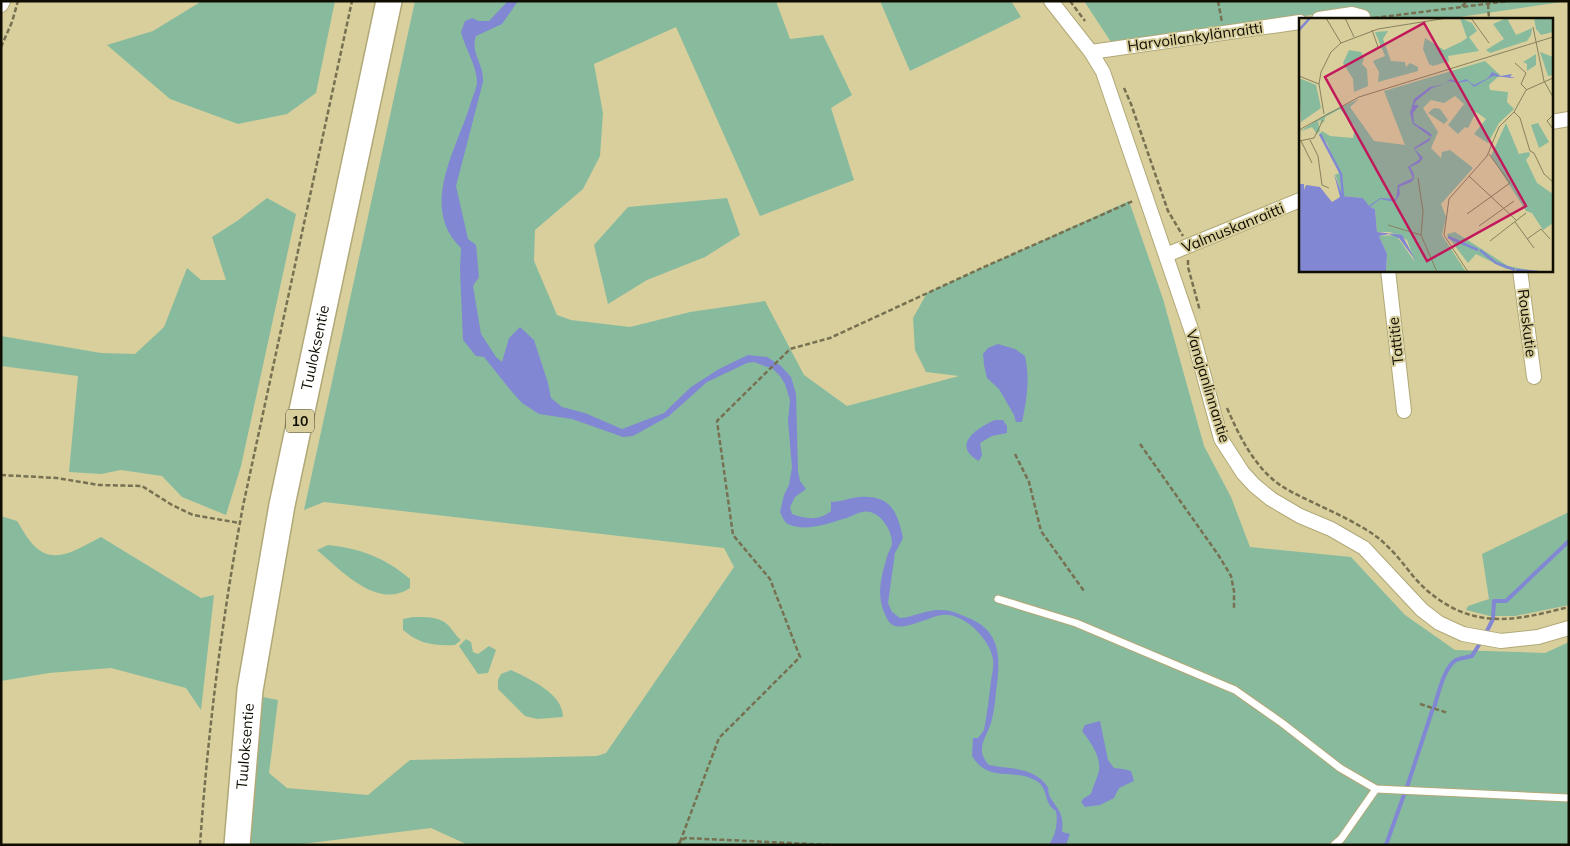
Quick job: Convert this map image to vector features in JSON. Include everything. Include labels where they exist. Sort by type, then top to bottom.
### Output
[{"type":"highway","name":"Tuuloksentie","points":[[237,845],[250,690],[282,504],[389,1]]},
{"type":"street","points":[[1,5],[3,1]]},
{"type":"street","name":"Vanajanlinnantie","points":[[1051,1],[1091,52],[1103,72],[1192,332],[1221,439],[1243,473],[1271,499],[1300,516],[1331,529],[1364,548],[1422,610],[1439,624],[1462,634],[1501,641],[1538,637],[1569,628]]},
{"type":"street","points":[[1326,18],[1352,14],[1362,18]]},
{"type":"street","name":"Harvoilankylänraitti","points":[[1091,52],[1299,22]]},
{"type":"street","points":[[1552,122],[1569,119]]},
{"type":"street","name":"Valmuskanraitti","points":[[1166,255],[1299,200]]},
{"type":"street","name":"Tattitie","points":[[1388,271],[1404,411]]},
{"type":"street","name":"Rouskutie","points":[[1520,271],[1534,377]]},
{"type":"lane","points":[[998,599],[1076,623],[1236,690],[1340,768],[1376,789],[1569,798]]},
{"type":"lane","points":[[1334,845],[1341,839],[1376,789]]},
{"type":"path","points":[[1,47],[12,22],[18,1]]},
{"type":"path","points":[[200,845],[214,686],[240,523],[352,1]]},
{"type":"path","points":[[1218,1],[1223,33]]},
{"type":"path","points":[[1460,8],[1468,1]]},
{"type":"path","points":[[1387,18],[1509,1]]},
{"type":"path","points":[[1488,4],[1489,18]]},
{"type":"path","points":[[680,842],[719,738],[800,657],[770,579],[733,535],[717,421],[790,349],[830,338],[1146,195]]},
{"type":"path","points":[[1226,404],[1251,456],[1270,476],[1286,490],[1377,537],[1427,591],[1444,603],[1458,611],[1479,617],[1507,620],[1569,607]]},
{"type":"path","points":[[1140,444],[1231,576],[1234,590],[1234,608]]},
{"type":"path","points":[[1015,454],[1029,482],[1042,531],[1084,591]]},
{"type":"path","points":[[1,475],[57,478],[99,485],[142,486],[172,505],[193,515],[240,523]]},
{"type":"path","points":[[1420,704],[1448,713]]},
{"type":"path","points":[[676,845],[685,838],[832,845]]},
{"type":"green space","points":[[202,1],[335,1],[316,93],[287,114],[238,124],[170,99],[107,45],[153,31]]},
{"type":"green space","points":[[415,1],[776,1],[790,39],[823,35],[852,95],[831,108],[854,180],[760,216],[676,27],[594,64],[603,113],[600,156],[583,189],[535,230],[534,261],[557,315],[571,320],[630,327],[690,312],[765,301],[804,375],[847,406],[959,376],[926,372],[915,350],[913,318],[927,293],[1129,201],[1163,299],[1204,446],[1231,497],[1250,547],[1351,557],[1405,615],[1455,650],[1545,653],[1569,642],[1569,845],[468,845],[431,828],[294,845],[248,845],[261,700],[263,697],[278,700],[269,773],[287,788],[368,795],[410,760],[597,756],[606,753],[734,567],[724,548],[324,502],[304,510]]},
{"type":"green space","points":[[880,1],[1011,1],[1021,17],[910,71]]},
{"type":"green space","points":[[1084,1],[1568,1],[1453,18],[1364,18],[1350,9],[1113,45]]},
{"type":"green space","points":[[267,198],[296,214],[241,466],[226,515],[182,497],[162,476],[121,470],[101,474],[69,472],[78,376],[1,366],[1,336],[101,353],[135,354],[164,327],[187,268],[201,280],[226,280],[212,237]]},
{"type":"green space","points":[[727,198],[740,235],[705,257],[647,280],[608,304],[594,245],[628,207]]},
{"type":"green space","points":[[1569,512],[1569,605],[1515,616],[1490,616],[1466,610],[1468,606],[1489,599],[1482,554]]},
{"type":"green space","points":[[1,516],[17,521],[30,541],[47,554],[64,554],[74,551],[101,537],[201,598],[214,595],[201,710],[186,688],[111,668],[49,673],[1,681]]},
{"type":"green space","points":[[328,545],[351,549],[382,560],[410,579],[410,588],[398,594],[385,594],[361,585],[317,550]]},
{"type":"green space","points":[[413,617],[440,620],[448,625],[461,640],[455,645],[440,645],[421,641],[403,630],[403,619]]},
{"type":"green space","points":[[466,639],[471,642],[473,652],[478,654],[489,646],[496,650],[488,673],[478,674],[459,646]]},
{"type":"green space","points":[[511,670],[535,682],[551,694],[562,708],[563,717],[537,719],[525,716],[498,689],[498,680],[501,674]]},
{"type":"water","points":[[508,1],[518,1],[502,24],[476,36],[475,48],[483,75],[483,82],[456,186],[468,239],[476,245],[479,277],[473,286],[481,334],[496,357],[502,362],[509,338],[520,327],[534,340],[551,398],[562,407],[585,413],[622,429],[664,413],[691,387],[719,369],[748,355],[767,357],[781,366],[791,377],[796,394],[798,471],[800,481],[806,489],[795,497],[790,507],[792,514],[807,518],[817,518],[831,511],[831,502],[859,497],[878,499],[885,502],[895,512],[903,538],[895,553],[888,603],[892,612],[900,618],[931,611],[949,611],[971,619],[989,632],[997,650],[998,670],[994,711],[982,745],[983,755],[989,765],[1021,770],[1035,775],[1042,780],[1047,786],[1049,796],[1060,813],[1062,832],[1070,834],[1066,845],[1049,845],[1056,828],[1056,811],[1049,804],[1044,789],[1038,782],[1021,775],[995,773],[987,770],[979,765],[972,756],[973,738],[978,738],[984,730],[993,668],[991,651],[981,635],[967,622],[950,615],[937,616],[899,627],[889,622],[882,606],[880,590],[882,574],[892,539],[887,526],[881,519],[867,511],[830,523],[808,527],[794,526],[784,520],[780,512],[784,495],[789,485],[792,467],[788,421],[790,400],[785,384],[773,369],[754,362],[747,363],[707,382],[669,416],[633,436],[623,437],[572,419],[539,414],[522,403],[484,357],[476,356],[463,340],[461,248],[449,232],[443,214],[442,196],[445,176],[477,83],[473,63],[461,32],[465,21],[472,18],[479,21],[489,21]]},
{"type":"water","points":[[998,344],[1015,349],[1025,356],[1027,389],[1022,422],[1016,422],[999,389],[987,378],[983,354],[988,348]]},
{"type":"water","points":[[995,420],[1003,420],[1007,426],[1007,433],[992,436],[980,443],[982,455],[979,461],[967,449],[967,443],[975,432]]},
{"type":"water","points":[[1100,721],[1108,760],[1114,768],[1131,771],[1134,781],[1119,788],[1114,798],[1100,805],[1085,807],[1081,802],[1091,794],[1099,771],[1099,765],[1095,750],[1082,731],[1085,725]]},
{"type":"waterway","points":[[1493,618],[1494,601],[1506,601],[1569,541]]},
{"type":"waterway","points":[[1485,635],[1493,619]]},
{"type":"waterway","points":[[1434,708],[1448,669],[1456,660],[1472,656],[1482,640]]},
{"type":"waterway","points":[[1406,790],[1432,711]]},
{"type":"waterway","points":[[1386,845],[1405,792]]}]
